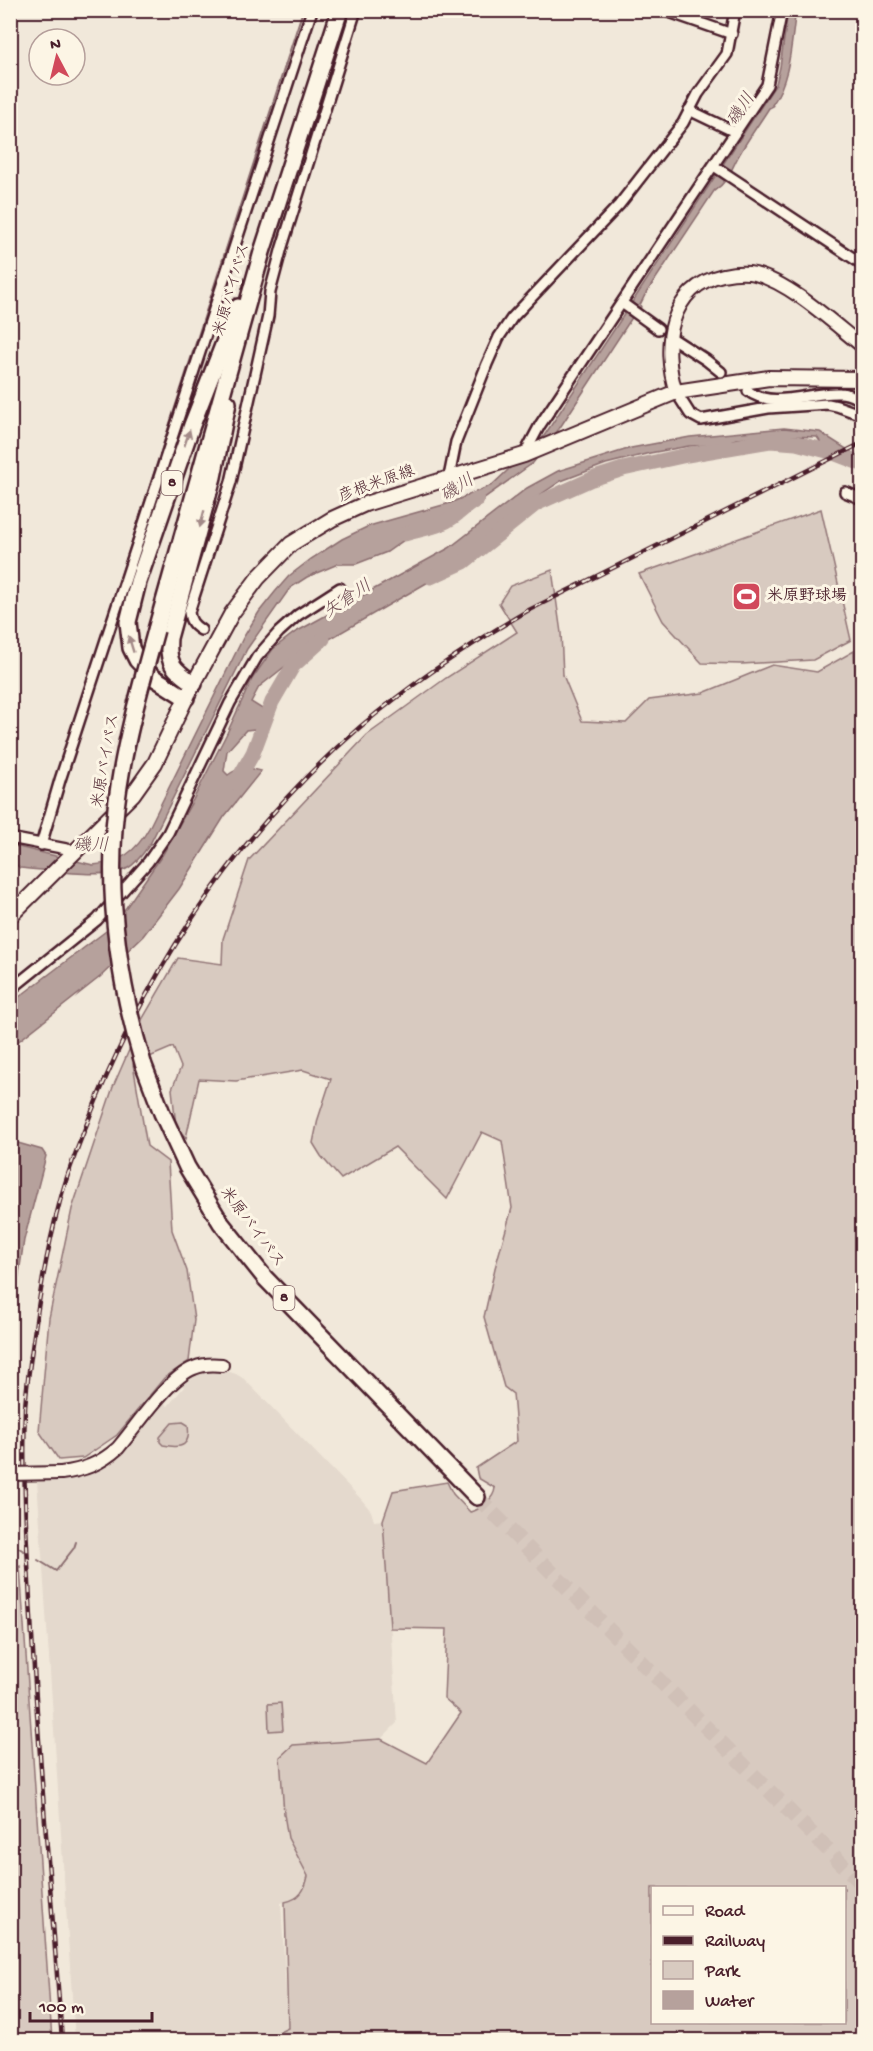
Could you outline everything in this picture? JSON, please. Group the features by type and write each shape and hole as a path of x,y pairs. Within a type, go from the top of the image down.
{"highway":[{"name":"米原バイパス","path":"340,10 262,252 129,731 113,841 116,938 129,1017 143,1063 162,1113 187,1167 221,1223 265,1278 477,1497"},
{"name":"8","path":"186,699 153,677 137,660 131,648 128,622 138,582 192,425 253,268 262,252"},
{"name":"8","path":"194,684 174,669 170,662 169,638 215,467 244,318"}],"main road":[{"name":"彦根米原線","path":"10,916 133,794 155,763 219,633 258,578 291,544 332,519 365,504 524,455 676,392 769,378 862,379"}],"street":[{"path":"41,844 63,769 312,10"},
{"path":"201,630 189,619 189,612 231,482 268,316 270,292 282,247 356,10"},
{"path":"663,10 732,34"},
{"path":"449,477 456,442 499,338 512,318 620,205 683,123 689,110 727,54 735,10"},
{"path":"524,455 540,425 716,167 735,132 767,86 782,10"},
{"path":"689,110 735,132"},
{"path":"716,167 862,264"},
{"path":"862,346 801,298 776,283 755,274 734,273 715,277 697,286 684,300 674,315 668,348 676,392 690,414 701,420 751,410 828,404 862,415"},
{"path":"624,304 658,329"},
{"path":"675,340 721,372"},
{"path":"748,391 754,396 767,400 841,393 858,398 862,410"},
{"path":"844,492 862,499"},
{"path":"10,990 97,920 148,862 168,833 230,703 257,657 298,615 340,588"},
{"path":"10,838 74,854"},
{"path":"10,1474 61,1473 92,1466 106,1459 180,1375 209,1364 222,1365"}],"shaded area":[{"path":"221,1369 244,1379 361,1499 371,1511 374,1521 383,1520 397,1723 381,1739 293,1745 288,1838 308,1875 306,1884 297,1898 281,1903 288,2028 263,2040 75,2040 37,1480 81,1478 110,1465 132,1443 164,1403 168,1406 184,1387 182,1385 199,1374 220,1372"}],"green space":[{"name":"米原野球場","path":"821,509 851,640 813,660 742,664 702,663 663,621 639,574"},
{"path":"552,570 561,633 563,675 582,721 626,723 649,700 703,693 772,665 817,672 854,651 856,697 862,718 862,2040 263,2040 288,2028 285,1902 301,1893 308,1876 288,1838 280,1757 293,1745 381,1739 427,1763 461,1713 444,1698 447,1629 390,1628 383,1520 393,1491 447,1482 453,1494 470,1512 478,1509 489,1500 495,1488 478,1478 476,1468 517,1441 513,1394 504,1387 484,1317 512,1208 502,1141 482,1132 447,1199 395,1147 341,1179 313,1143 331,1079 303,1070 236,1081 199,1079 186,1138 176,1126 172,1089 181,1067 173,1047 133,1064 147,1146 168,1162 172,1230 187,1271 194,1320 189,1361 164,1378 117,1435 83,1458 59,1460 39,1431 49,1318 72,1209 113,1087 143,1018 178,958 222,964 223,939 249,860 367,735 446,678 517,632 499,603 510,586"},
{"path":"183,1422 188,1425 189,1432 184,1444 175,1447 163,1445 160,1442 160,1437 172,1423"},
{"path":"20,1566 52,2040 11,2040 10,1570"},
{"path":"281,1703 283,1730 269,1731 268,1704"}],"water":[{"path":"788,11 796,11 791,47 787,72 773,106 769,108 749,138 726,180 714,191 645,295 641,307 559,429 533,463 480,501 414,533 387,552 356,564 338,564 307,577 290,588 247,649 150,844 131,866 118,872 91,874 20,868 11,860 10,845 93,865 119,859 133,850 149,828 243,638 259,612 289,576 342,539 369,526 450,503 492,485 544,436 776,84"},
{"path":"784,428 820,432 862,459 862,466 823,446 817,437 785,436 736,439 719,445 689,446 606,464 561,481 525,505 470,554 430,581 293,660 259,687 251,702 264,710 270,723 265,731 246,730 227,751 224,771 228,775 244,768 261,771 224,817 179,889 143,936 100,977 11,1047 11,1003 114,925 163,854 193,800 252,679 273,649 294,633 449,548 527,488 558,471 631,448 690,437"},
{"path":"11,1141 42,1150 46,1156 24,1240 11,1327"}],"waterway":[{"path":"43,818 303,10"},
{"name":"矢倉川","path":"431,577 464,562 536,504 592,479 623,469 770,441 796,443 831,452 862,464"},
{"name":"磯川","path":"405,534 445,522 477,500"},
{"name":"矢倉川","path":"236,783 253,753 272,702 293,666 323,639"},
{"path":"10,1045 14,1049"},
{"path":"38,1560 56,1571 76,1542"},
{"path":"12,1544 24,1551"}],"tunnel":[{"path":"477,1497 862,1884"}],"railway":[{"path":"62,2040 32,1636 25,1494 25,1408 40,1296 60,1201 81,1138 119,1048 174,947 240,852 317,766 360,727 441,665 527,611 862,443"}],"place":[{"name":"米原野球場","path":"746,597"}]}
